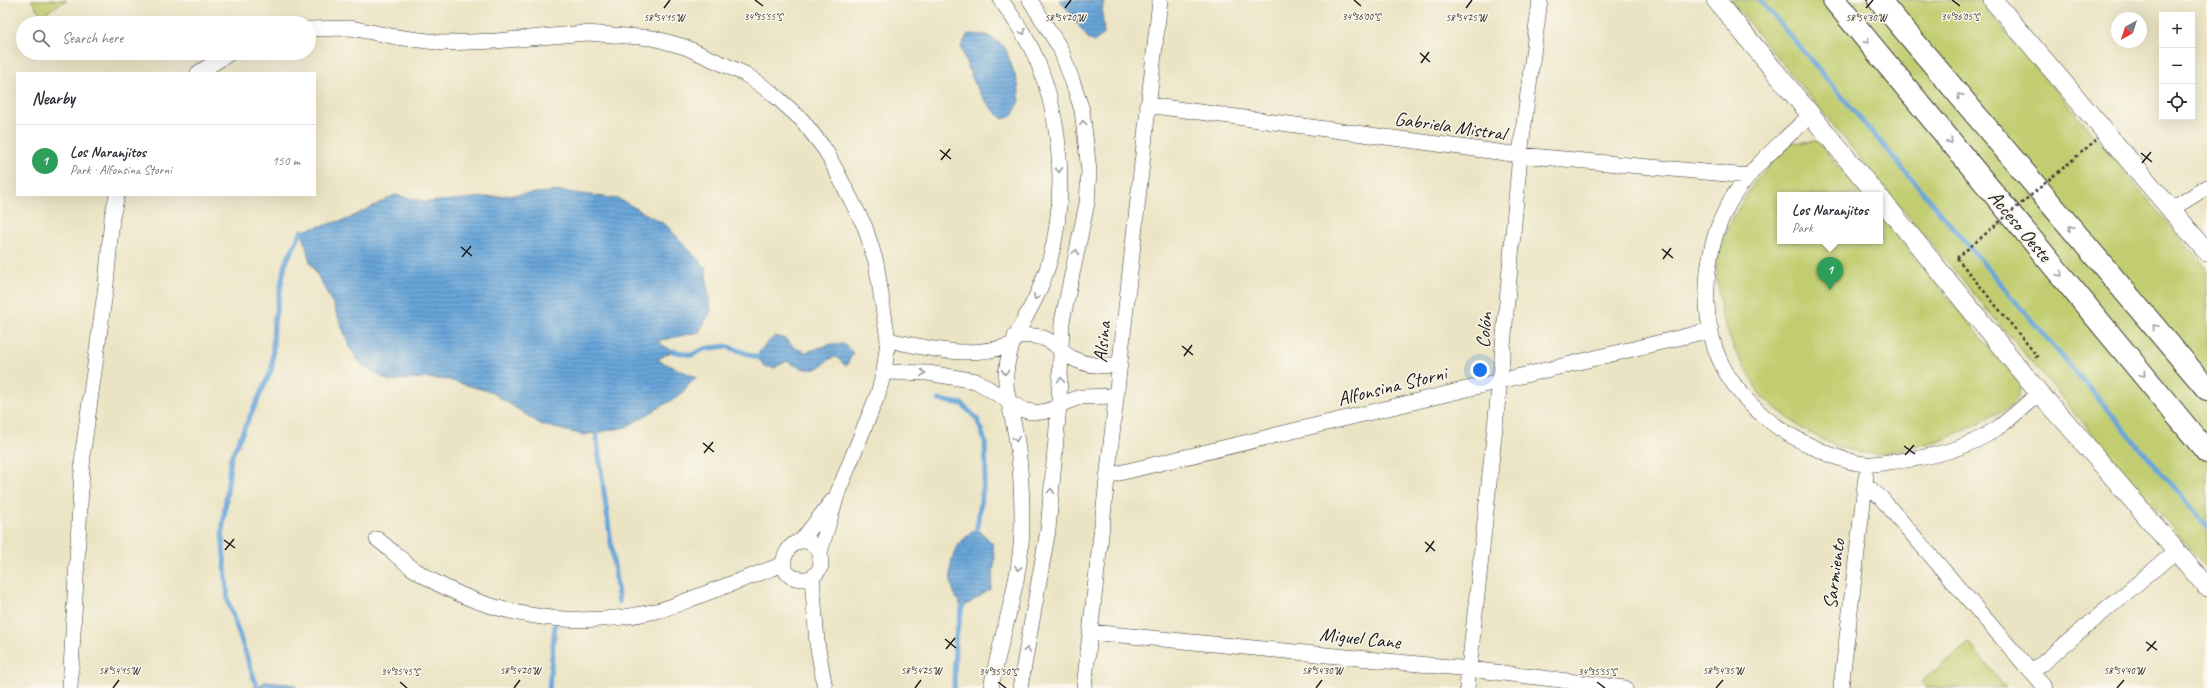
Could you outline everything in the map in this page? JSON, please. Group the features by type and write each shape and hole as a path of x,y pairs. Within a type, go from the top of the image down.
{"highway":[{"name":"Acceso Oeste","path":"1834,0 2207,452"},
{"name":"Acceso Oeste","path":"1878,0 2207,389"}],"street":[{"path":"991,688 1021,554 1022,480 1015,431 1007,401 1005,382 1006,363 1014,340 1041,288 1048,266 1058,218 1060,183 1053,112 1040,68 1022,30 1001,0"},
{"path":"1020,688 1048,530 1059,405 1062,322 1087,203 1089,171 1082,110 1072,80 1060,48 1030,0"},
{"name":"Alsina","path":"1084,688 1147,105 1160,0"},
{"name":"Colón","path":"1467,688 1500,380 1520,156 1540,0"},
{"path":"1716,0 1875,192"},
{"path":"1993,0 2207,252"},
{"path":"316,29 351,28 396,37 444,43 496,41 586,33 653,38 685,47 745,74 772,93 802,120 826,152 850,195 865,227 876,262 888,340 884,372 878,394 838,492 820,552 821,566 812,577 806,580 791,576 784,564 787,549 801,541 838,492"},
{"path":"200,72 219,60"},
{"name":"Gabriela Mistral","path":"1147,105 1520,156 1748,176"},
{"path":"1812,115 1748,176 1728,205 1709,255 1706,287 1711,330 1727,373 1751,406 1793,438 1832,456 1866,464 1907,460 1940,453 1971,443 1996,429 2039,393"},
{"path":"2172,209 2207,187"},
{"path":"70,688 83,451 106,285 112,217 117,196"},
{"path":"1883,202 2039,393 2207,587"},
{"name":"Alfonsina Storni","path":"1107,476 1711,330"},
{"path":"888,340 942,351 978,353 1029,334 1042,337 1053,343 1062,353 1077,361 1094,365 1119,366"},
{"path":"884,372 928,373 970,379 991,389 1007,401 1023,410 1031,412 1043,413 1080,397 1115,396"},
{"name":"Sarmiento","path":"1841,688 1865,484 1866,464"},
{"path":"1865,484 1882,498 2045,688"},
{"path":"377,539 412,568 461,594 487,605 519,614 561,619 625,617 657,611 784,564"},
{"path":"801,541 812,544 820,552"},
{"path":"2032,672 2176,551"},
{"path":"812,577 817,643 825,688"},
{"name":"Miguel Cane","path":"1090,632 1470,669 1625,688"}],"path":[{"path":"2021,371 2038,356 1957,258 2096,140"}],"green space":[{"path":"31,0 67,0 41,15"},
{"path":"1730,0 1979,0 2207,269 2207,569 1914,223"},
{"path":"1817,141 1860,192 1777,192 1777,244 1883,244 1883,220 2021,385 2017,399 2008,408 1946,439 1876,455 1837,447 1802,429 1761,396 1735,351 1721,314 1716,265 1728,226 1754,183 1789,143"},
{"path":"1969,643 2006,688 1926,688 1921,682"}],"water":[{"path":"1060,0 1104,0 1102,11 1104,34 1094,42 1088,38"},
{"path":"968,34 987,35 1005,47 1018,84 1020,101 1012,116 1003,119 987,103 976,86 961,47"},
{"path":"561,191 619,199 666,225 705,267 711,311 699,332 657,341 672,351 657,360 696,377 679,396 626,427 584,435 542,425 491,392 449,380 425,378 389,381 362,365 350,348 333,304 310,262 302,231 348,219 395,195 427,202"},
{"path":"775,336 785,339 795,348 806,352 831,344 844,344 853,353 846,366 836,357 816,369 799,367 787,361 774,368 764,366 759,358 759,352"},
{"path":"977,528 992,543 995,559 991,589 962,608 954,592 950,576 952,559 960,543"},
{"path":"267,681 295,685 297,688 254,688"}],"waterway":[{"path":"1760,0 2207,527"},
{"path":"257,687 228,601 222,534 231,457 272,369 274,322 285,264 302,231"},
{"path":"672,351 692,355 704,349 726,346 759,358"},
{"path":"939,400 962,404 977,419 985,441 986,469 977,528"},
{"path":"596,433 619,602"},
{"path":"954,688 955,641 962,608"},
{"path":"549,688 555,625"}],"place":[{"name":"Los Naranjitos","path":"1830,290"}]}
